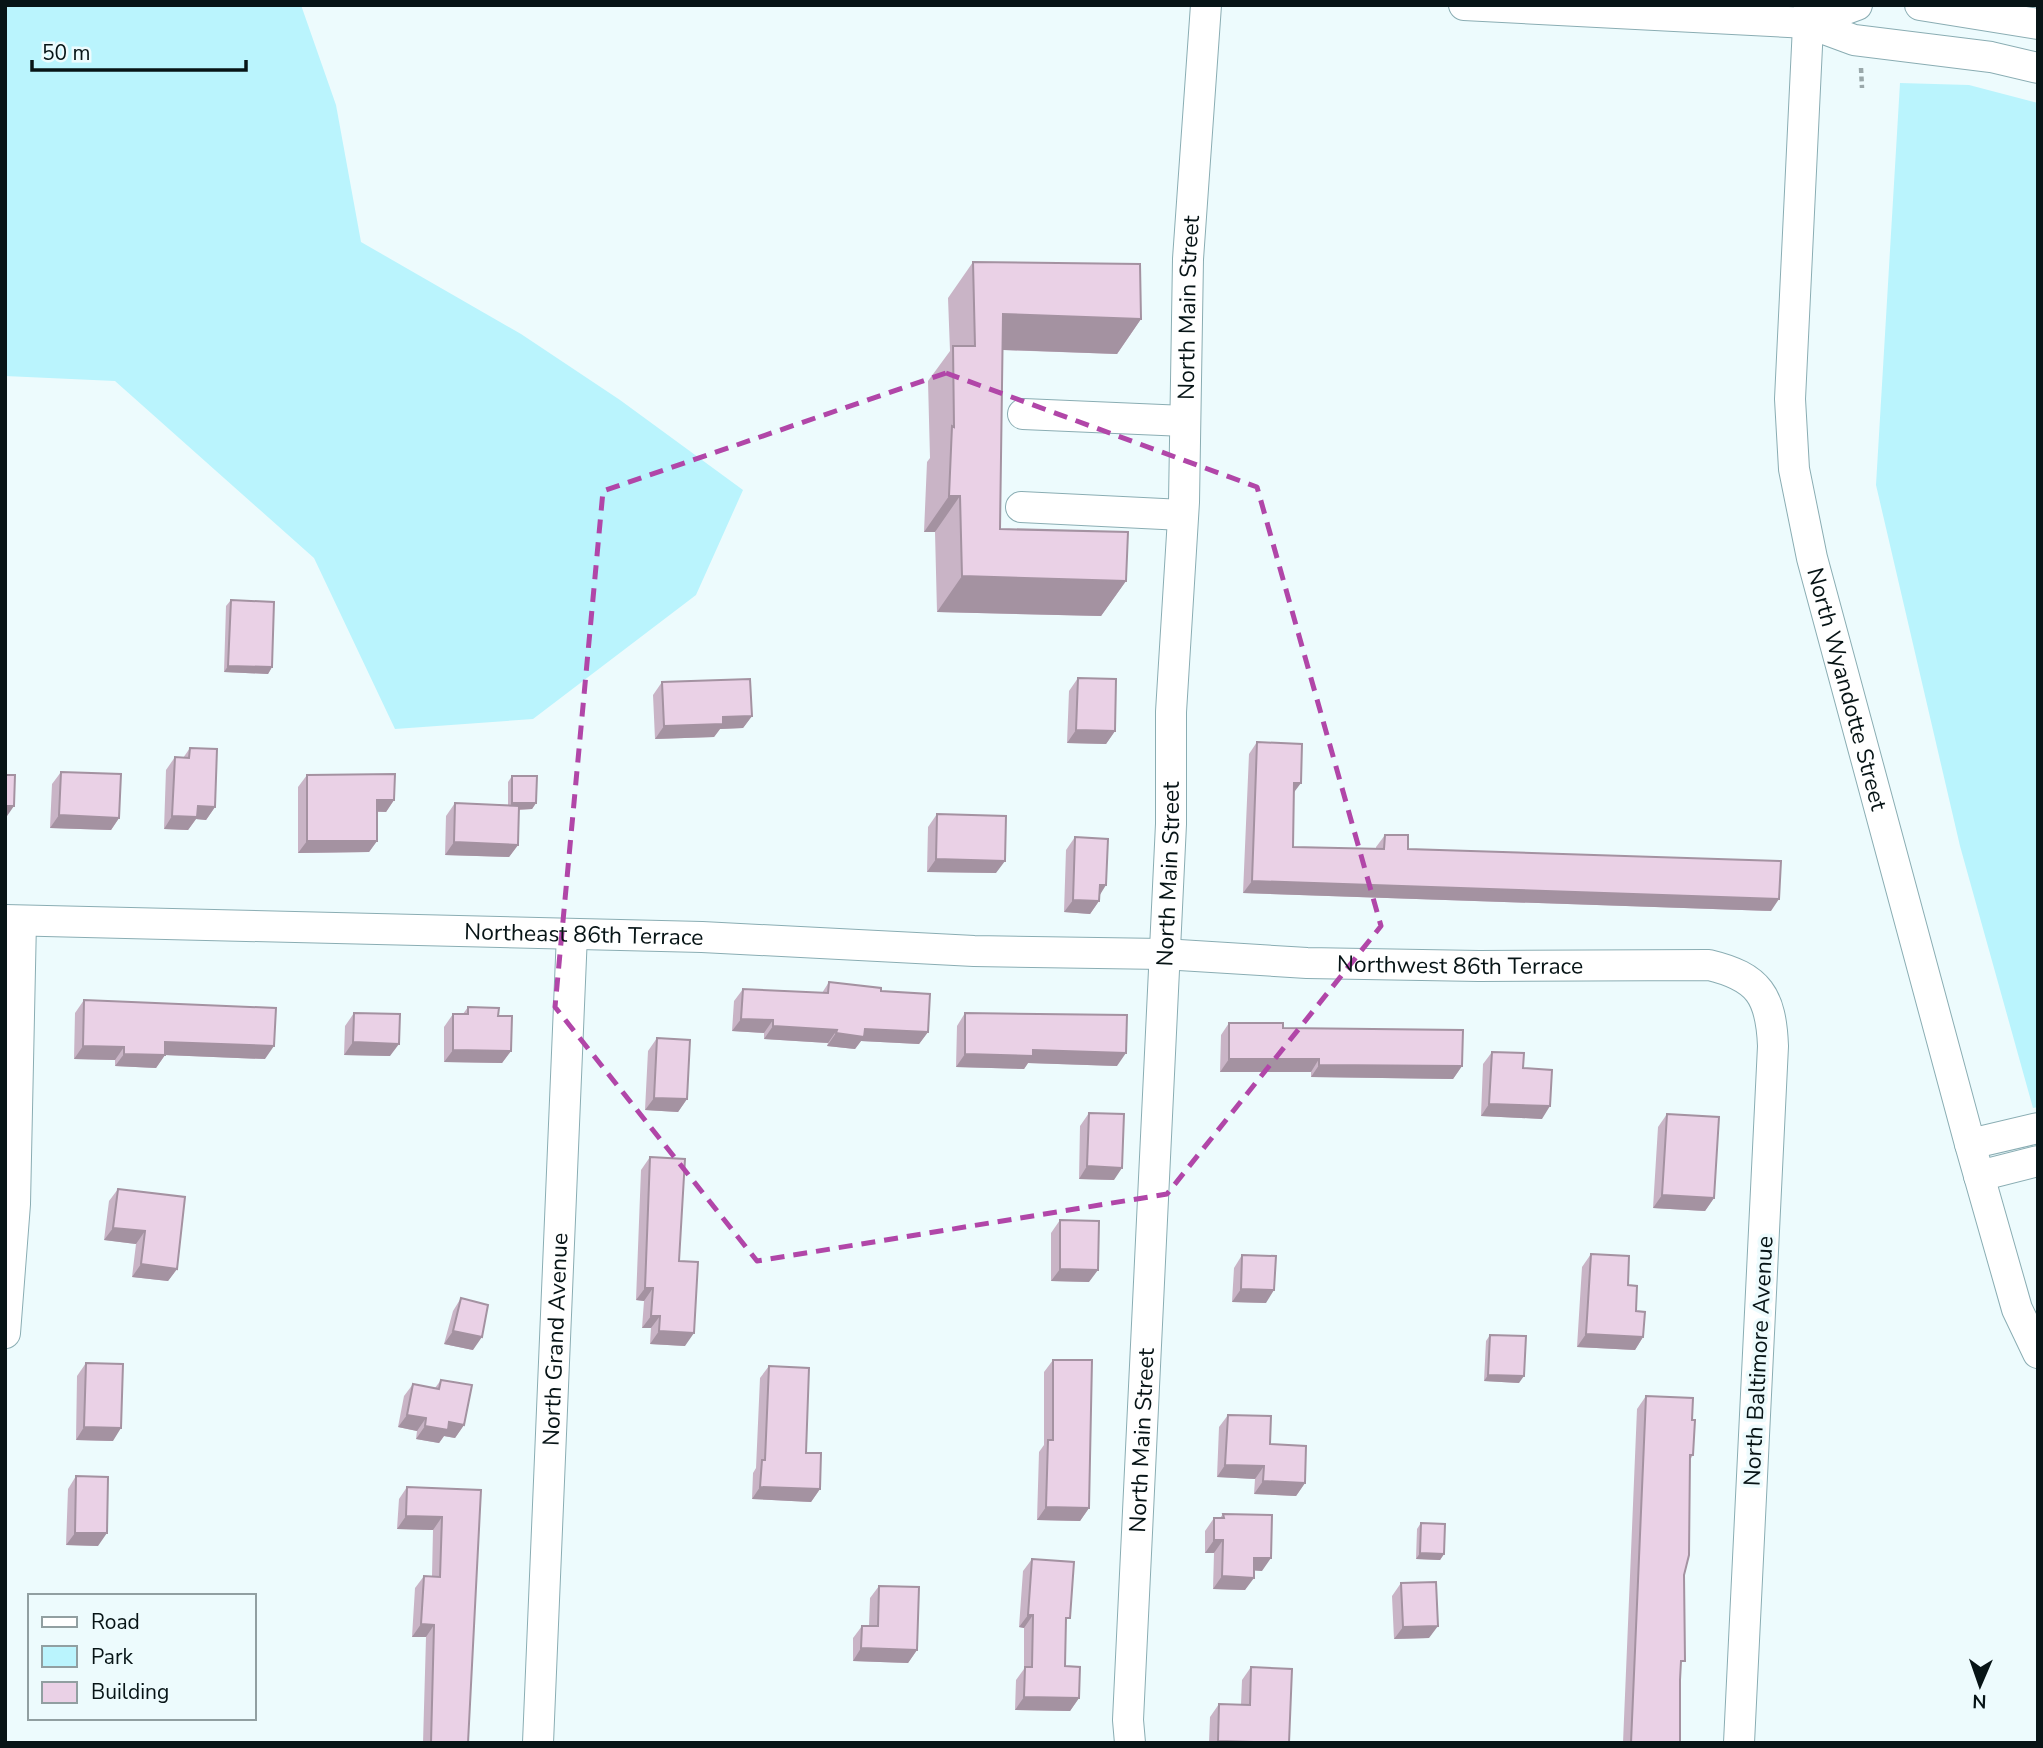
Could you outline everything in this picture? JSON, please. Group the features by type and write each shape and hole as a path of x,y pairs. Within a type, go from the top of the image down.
{"street":[{"name":"North Main Street","path":"1130,1743 1128,1720 1171,824 1171,712 1183,515 1188,259 1206,5"},
{"path":"1464,5 1808,14 1857,5"},
{"path":"1920,5 2038,24"},
{"path":"1808,14 1854,40 1991,57 2038,68"},
{"name":"North Wyandotte Street","path":"1808,14 1790,399 1794,469 1812,558 1969,1144 2017,1310 2038,1353"},
{"path":"1023,414 1185,421"},
{"path":"1021,506 1183,515"},
{"path":"5,1333 15,1204 13,920"},
{"name":"Northeast 86th Terrace","path":"13,920 702,937 974,951 1163,954"},
{"name":"North Grand Avenue","path":"538,1743 572,934"},
{"name":"Northwest 86th Terrace","path":"1163,954 1307,963 1466,966 1709,965 1732,970 1754,985"},
{"name":"North Baltimore Avenue","path":"1739,1743 1773,1046 1769,1004 1754,985"},
{"path":"1969,1144 2038,1128"},
{"path":"1979,1176 2038,1161"}],"highlighted area":[{"path":"946,373 1257,487 1381,926 1167,1194 757,1261 555,1007 603,491"}],"green space":[{"path":"5,5 301,5 336,105 361,242 521,334 620,400 743,490 696,595 533,719 395,729 314,558 115,381 5,376"},
{"path":"1900,83 1969,85 2038,103 2038,1107 2033,1108 1960,846 1876,485"}],"building":[{"path":"973,262 1140,264 1141,319 1003,314 1000,529 1128,532 1126,581 962,576 960,496 949,496 952,426 954,427 953,346 975,346"},
{"path":"231,600 274,602 272,667 228,666"},
{"path":"1078,678 1116,679 1115,731 1076,730"},
{"path":"750,679 752,716 723,717 723,724 664,726 662,682"},
{"path":"1257,742 1302,744 1301,783 1294,783 1293,847 1384,849 1385,835 1408,835 1408,849 1781,861 1779,899 1252,881"},
{"path":"190,748 217,749 215,807 198,806 197,817 172,816 175,757 189,758"},
{"path":"61,772 121,774 119,818 59,815"},
{"path":"395,774 394,800 377,800 377,841 307,841 307,775"},
{"path":"5,775 15,775 14,806 5,806"},
{"path":"512,776 537,776 536,803 512,803"},
{"path":"455,803 519,806 518,845 454,842"},
{"path":"937,814 1006,816 1005,861 936,859"},
{"path":"1075,837 1108,839 1106,885 1100,885 1099,901 1073,900"},
{"path":"829,982 881,988 881,991 930,994 928,1032 865,1029 864,1037 836,1033 837,1030 773,1026 773,1020 741,1019 743,989 828,993"},
{"path":"84,1000 276,1008 274,1046 165,1042 165,1055 124,1054 124,1047 83,1046"},
{"path":"468,1007 499,1008 498,1016 512,1016 511,1051 453,1050 453,1014 468,1014"},
{"path":"354,1013 400,1014 399,1044 353,1042"},
{"path":"965,1013 1127,1015 1126,1053 1033,1050 1033,1056 965,1054"},
{"path":"1229,1023 1283,1023 1283,1028 1463,1030 1462,1066 1319,1065 1319,1059 1229,1059"},
{"path":"657,1038 690,1040 687,1099 654,1098"},
{"path":"1492,1052 1524,1053 1523,1068 1552,1070 1550,1106 1489,1104"},
{"path":"1089,1113 1124,1114 1122,1168 1087,1166"},
{"path":"1667,1114 1719,1117 1714,1198 1662,1195"},
{"path":"650,1157 685,1159 679,1261 698,1262 694,1333 659,1331 660,1316 651,1316 653,1288 645,1288"},
{"path":"118,1189 185,1197 177,1269 141,1264 145,1231 113,1228"},
{"path":"1060,1220 1099,1221 1098,1270 1060,1269"},
{"path":"1591,1254 1629,1256 1628,1285 1637,1286 1636,1311 1645,1312 1643,1337 1586,1334"},
{"path":"1242,1255 1276,1256 1274,1290 1241,1289"},
{"path":"461,1298 488,1305 482,1337 453,1331"},
{"path":"1490,1335 1526,1336 1524,1376 1488,1375"},
{"path":"1053,1360 1092,1360 1089,1508 1046,1507 1048,1440 1053,1440"},
{"path":"86,1363 123,1364 121,1428 84,1427"},
{"path":"769,1366 809,1368 806,1453 821,1453 820,1489 760,1487 762,1460 765,1460"},
{"path":"441,1380 472,1385 464,1425 449,1422 448,1430 425,1426 426,1418 407,1415 413,1384 439,1389"},
{"path":"1646,1396 1693,1398 1692,1420 1695,1420 1693,1455 1690,1455 1689,1555 1684,1575 1685,1661 1681,1661 1680,1743 1631,1743"},
{"path":"1228,1415 1271,1416 1270,1444 1306,1446 1305,1483 1263,1481 1264,1466 1225,1465"},
{"path":"76,1476 108,1477 107,1533 75,1533"},
{"path":"407,1487 481,1490 468,1743 431,1743 434,1625 421,1624 424,1576 440,1577 442,1517 406,1516"},
{"path":"1223,1514 1272,1515 1271,1558 1254,1558 1254,1578 1222,1576 1223,1540 1214,1540 1214,1518 1224,1518"},
{"path":"1421,1523 1445,1524 1444,1554 1420,1553"},
{"path":"1032,1559 1074,1562 1070,1618 1066,1618 1065,1666 1080,1667 1079,1698 1024,1697 1025,1667 1032,1667 1033,1615 1028,1615"},
{"path":"1436,1582 1438,1626 1403,1627 1401,1583"},
{"path":"879,1586 919,1587 917,1650 861,1648 862,1626 878,1626"},
{"path":"1251,1667 1292,1669 1289,1743 1218,1741 1219,1704 1250,1705"}]}
